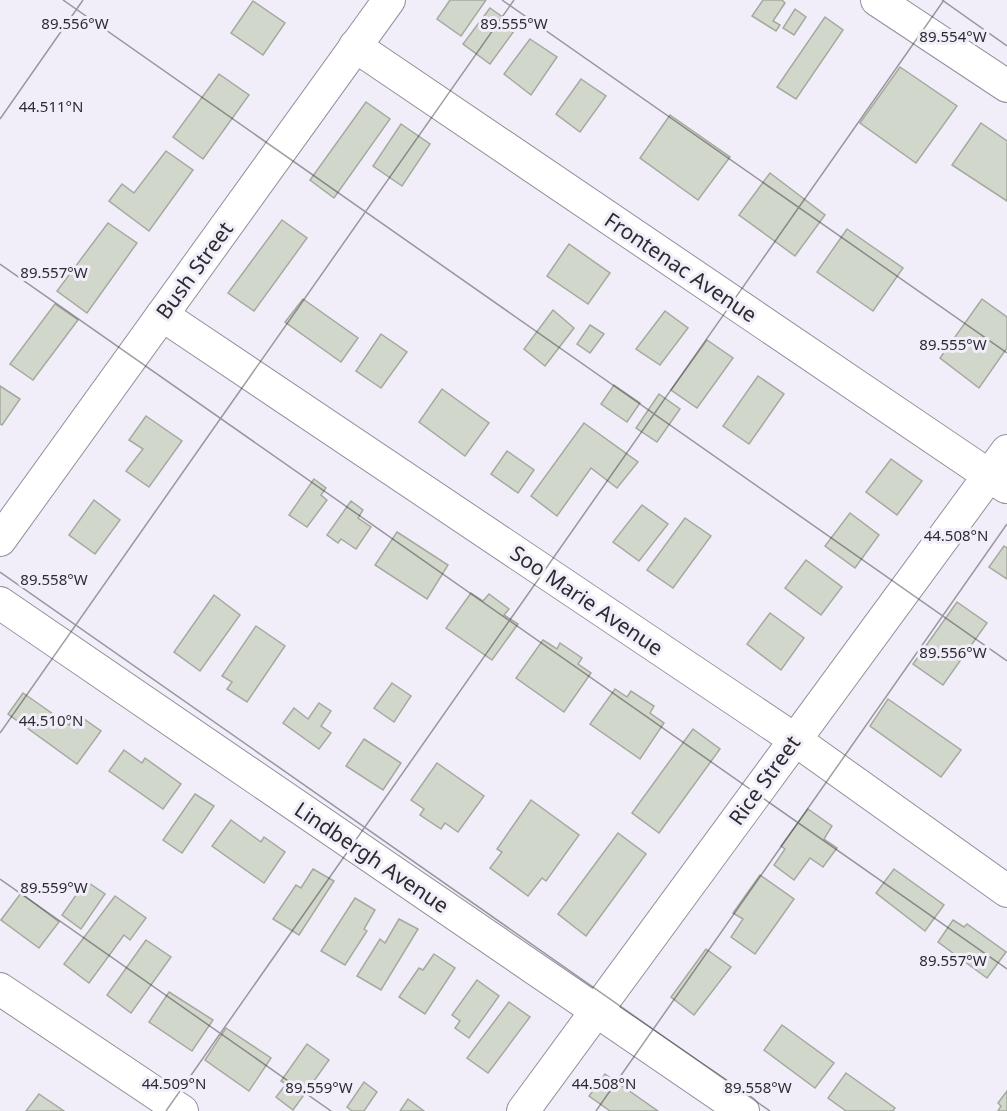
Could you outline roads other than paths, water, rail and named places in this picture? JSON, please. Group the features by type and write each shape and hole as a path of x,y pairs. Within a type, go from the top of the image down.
{"street":[{"name":"Bush Street","path":"0,540 389,0"},
{"path":"896,5 1007,86"},
{"name":"Frontenac Avenue","path":"355,46 998,482"},
{"name":"Soo Marie Avenue","path":"162,315 794,739 1007,891"},
{"name":"Rice Street","path":"523,1111 794,739 998,482 1007,451"},
{"name":"Lindbergh Avenue","path":"0,603 743,1111"},
{"path":"0,989 182,1111"}]}
